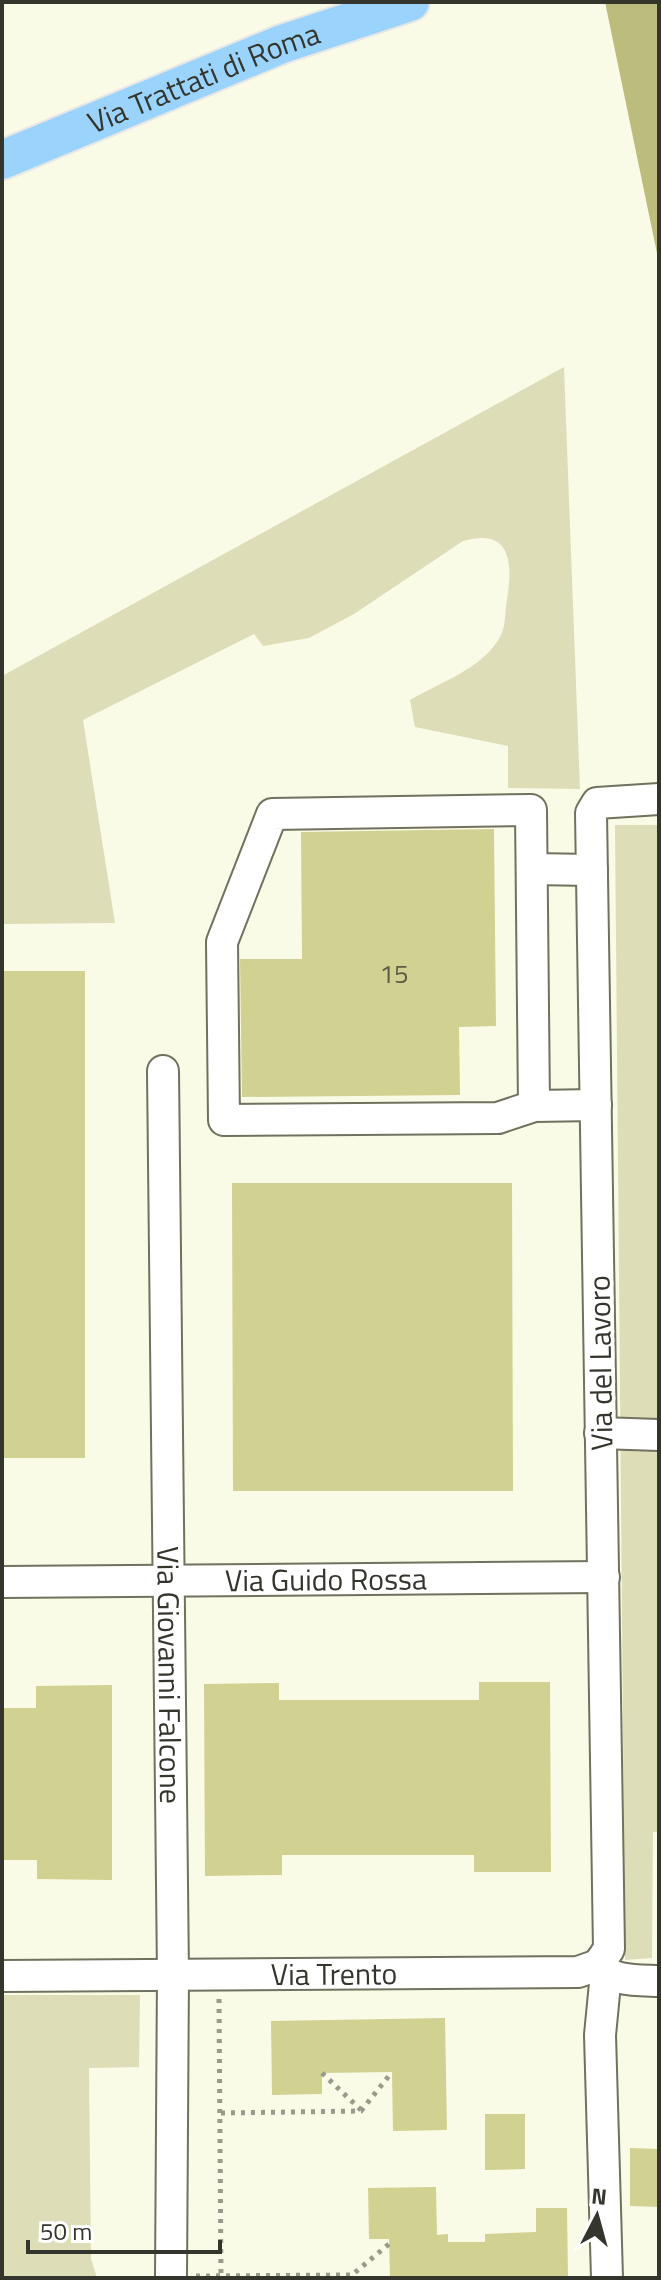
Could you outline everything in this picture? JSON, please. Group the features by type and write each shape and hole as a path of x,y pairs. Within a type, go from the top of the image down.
{"main road":[{"name":"Via Trattati di Roma","path":"2,160 282,44 410,2"}],"street":[{"name":"Via del Lavoro","path":"607,2278 600,2035 602,1969 609,1949 591,813 597,803 650,799"},
{"path":"534,1106 531,810 272,814 222,942 224,1120 498,1118 534,1106 596,1105"},
{"path":"532,869 592,870"},
{"name":"Via Giovanni Falcone","path":"163,1071 173,1974 171,2277"},
{"path":"600,1433 659,1435"},
{"name":"Via Guido Rossa","path":"2,1582 604,1577"},
{"name":"Via Trento","path":"2,1976 578,1972 602,1969 635,1980 659,1981"}],"path":[{"path":"218,1973 221,2277"},
{"path":"361,2111 392,2072"},
{"path":"322,2073 361,2111"},
{"path":"221,2113 361,2111"},
{"path":"171,2277 354,2277 389,2244"}],"green space":[{"path":"564,367 580,789 508,788 508,746 415,727 410,700 483,658 503,630 509,579 507,554 493,540 480,538 463,541 354,614 309,638 263,646 254,634 83,720 115,923 2,924 2,676"},
{"path":"615,825 659,825 659,1832 653,1832 652,1958 625,1960"},
{"path":"2,1995 140,1995 139,2067 89,2068 91,2259 97,2278 2,2278"}],"shaded area":[{"path":"605,2 659,2 659,263"}],"building":[{"path":"494,829 496,1026 459,1027 460,1095 242,1097 240,959 302,959 301,832"},
{"path":"2,971 85,971 85,1458 2,1458"},
{"path":"232,1183 512,1183 513,1491 233,1491"},
{"path":"479,1682 550,1682 551,1872 474,1872 474,1855 282,1855 282,1875 205,1876 204,1684 279,1683 279,1700 479,1700"},
{"path":"112,1685 112,1880 37,1879 37,1860 2,1860 2,1708 36,1708 36,1686"},
{"path":"445,2018 447,2130 393,2131 392,2072 322,2073 322,2094 272,2095 271,2021"},
{"path":"485,2114 525,2114 525,2169 485,2170"},
{"path":"630,2148 659,2149 659,2207 630,2206"},
{"path":"436,2187 437,2235 448,2234 448,2242 485,2242 485,2234 536,2232 536,2208 567,2208 568,2278 390,2278 389,2239 369,2239 368,2188"}]}
